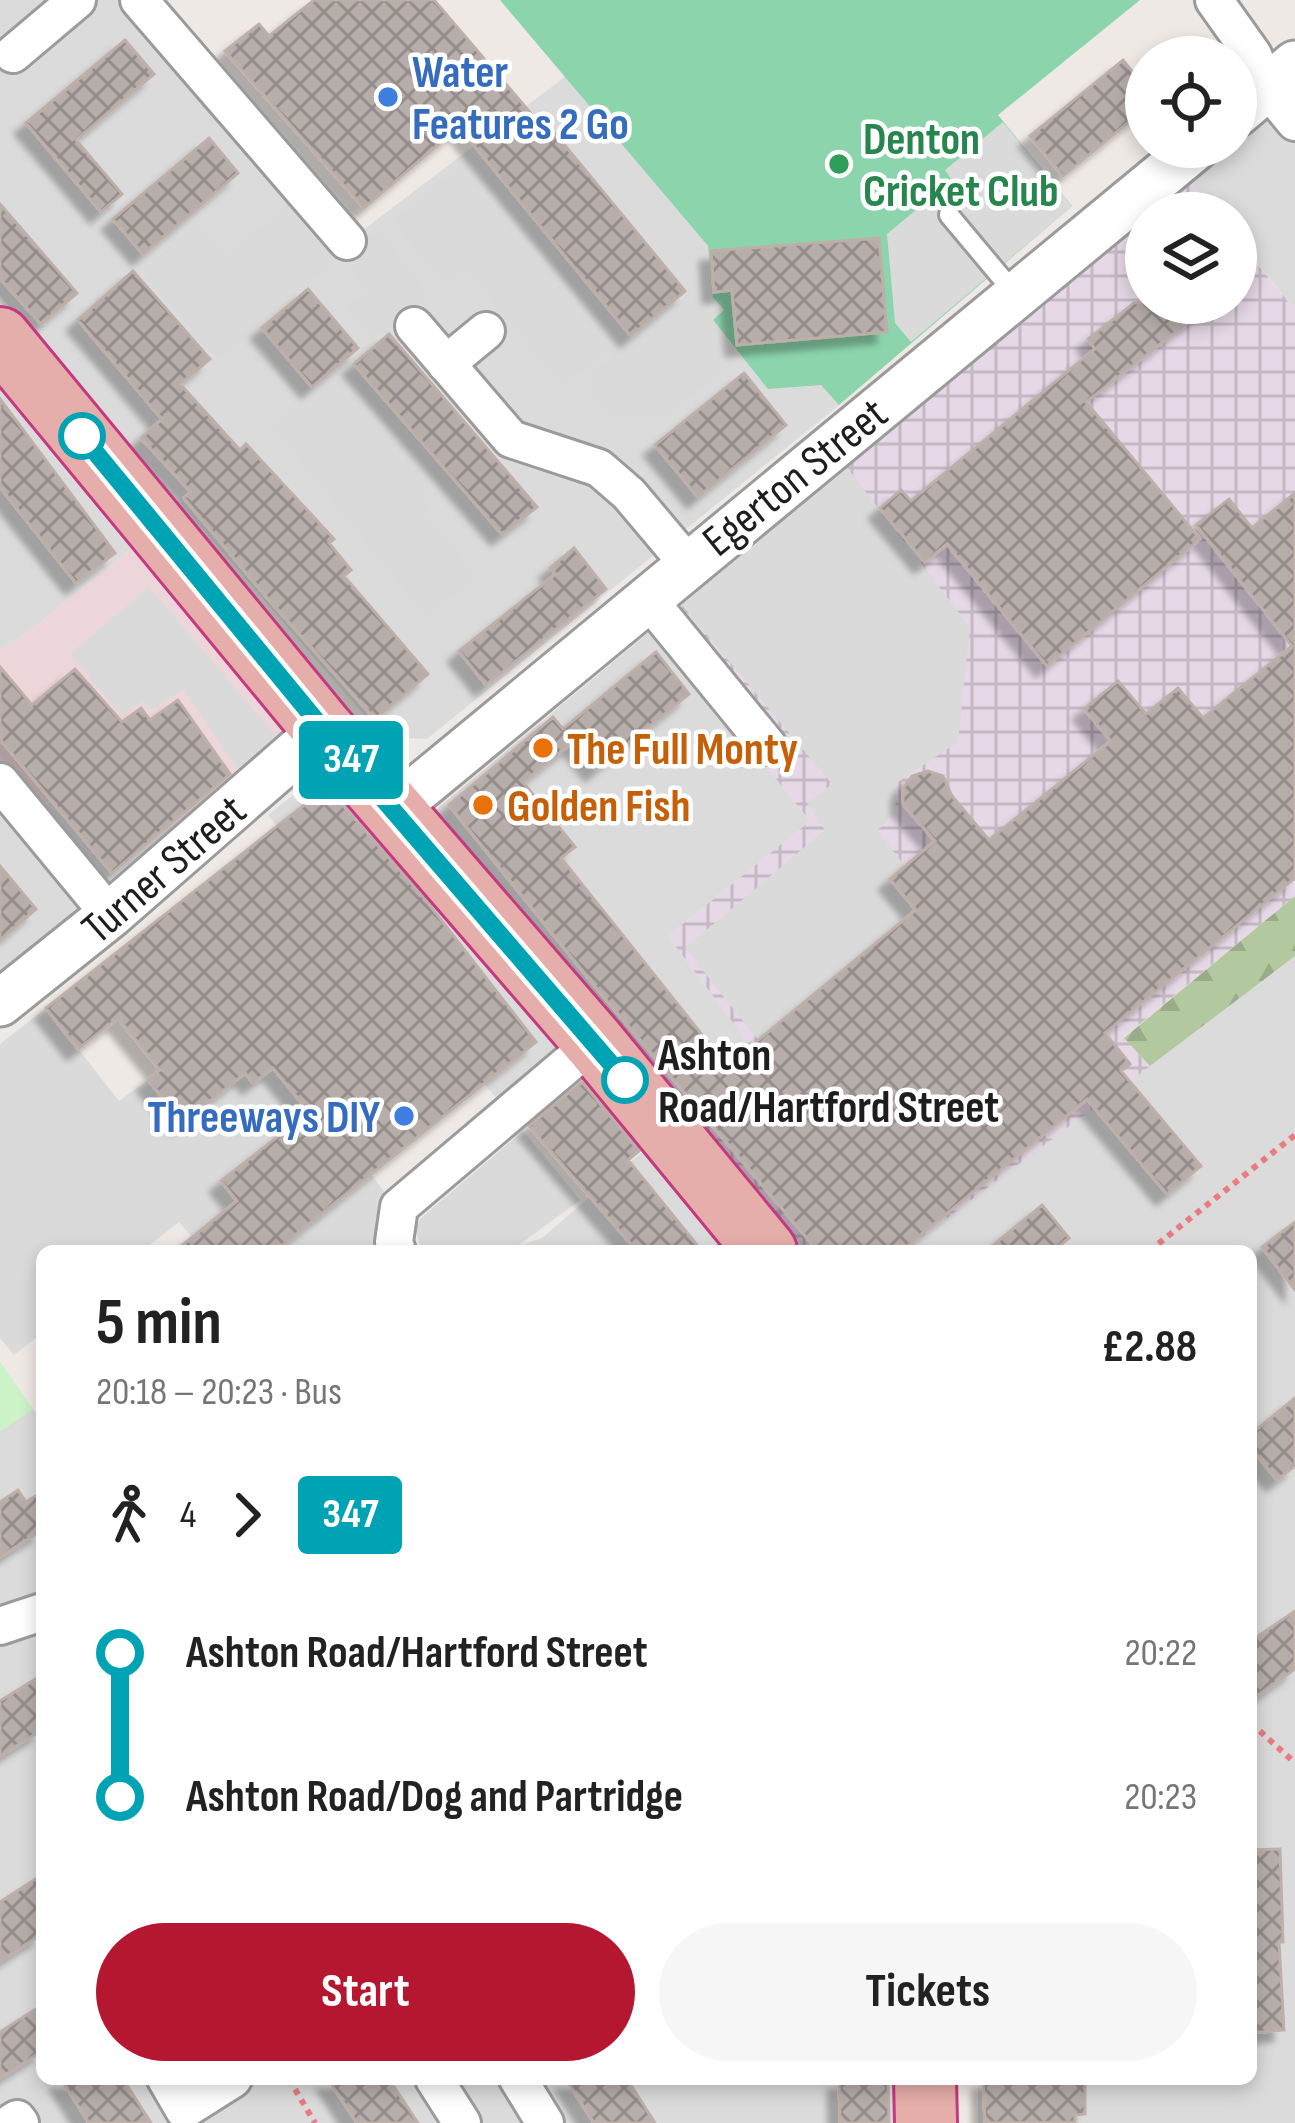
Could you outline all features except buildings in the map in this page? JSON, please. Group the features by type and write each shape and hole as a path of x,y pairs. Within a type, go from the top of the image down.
{"highway":[{"path":"0,338 323,729 594,1042 761,1245"},
{"path":"925,2085 926,2123"}],"street":[{"path":"13,54 77,0"},
{"path":"139,0 347,242"},
{"path":"1214,0 1253,55 1273,97"},
{"name":"Egerton Street","path":"395,808 1170,168"},
{"path":"414,326 511,439 599,468 688,563"},
{"path":"446,364 486,331"},
{"path":"647,598 768,746"},
{"name":"Turner Street","path":"0,1003 110,915 323,729"},
{"path":"0,782 110,915"},
{"path":"395,1245 399,1207 594,1042"},
{"path":"0,1626 36,1614"},
{"path":"169,2085 184,2110 224,2085"},
{"path":"438,2085 463,2123"},
{"path":"522,2085 545,2123"},
{"path":"10,2123 17,2119 20,2123"}],"lane":[{"path":"950,215 1016,295"}],"path":[{"path":"1157,1245 1295,1135"},
{"path":"1257,1728 1295,1763"},
{"path":"293,2085 315,2123"}],"shaded area":[{"path":"0,0 119,0 334,252 566,76 708,246 713,297 839,405 427,739 383,737 0,296"},
{"path":"1295,83 1295,310 1257,263 1257,192 1199,192 1187,178 1198,168 1257,168 1257,116"},
{"path":"1003,122 1072,206 911,342 895,323 887,234 952,180 945,170"},
{"path":"460,166 610,347 563,386 465,268 444,284 393,222"},
{"path":"1187,178 1199,192 1171,192"},
{"path":"289,203 337,259 217,359 142,270 196,224 225,257"},
{"path":"379,231 429,295 372,339 346,307 368,290 343,259"},
{"path":"1125,231 1125,324 1257,324 1257,264 1295,310 1295,896 1124,1037 1150,1066 911,1245 790,1245 687,1116 761,1060 668,936 810,821 654,628"},
{"path":"691,293 741,355 665,418 613,419 592,396 593,372"},
{"path":"348,364 440,477 420,493 431,506 424,512 477,577 426,617 272,426"},
{"path":"0,390 131,549 0,650"},
{"path":"846,466 970,627 958,742 895,784 896,812 877,831 905,866 890,879 916,910 758,1040 685,948 825,830 807,803 832,784 682,605"},
{"path":"131,549 289,739 179,833 113,748 37,811 0,766 0,650"},
{"path":"149,587 277,737 238,769 183,689 152,710 144,701 121,715 70,654"},
{"path":"654,628 810,821 668,936 762,1061 687,1116 564,1042 496,1098 268,815 329,766 395,844"},
{"path":"113,748 179,833 0,978 0,816 15,832"},
{"path":"1295,956 1295,2123 978,2123 978,2085 1257,2085 1257,1245 911,1245"},
{"path":"46,1008 119,1101 148,1080 183,1122 245,1073 273,1068 309,1112 222,1181 237,1201 192,1237 179,1222 150,1245 36,1245 36,1338 14,1355 0,1338 0,1044"},
{"path":"523,1131 580,1200 519,1245 420,1245 415,1229 420,1219"},
{"path":"652,1144 728,1245 521,1245 542,1238"},
{"path":"372,1175 391,1202 377,1227 376,1245 283,1245"},
{"path":"33,1409 36,1412 36,2085 901,2085 903,2123 0,2123 0,1431"}],"green space":[{"name":"Denton Cricket Club","path":"500,0 1140,0 998,115 1072,206 839,405 821,385 768,389 713,320 724,310 713,297 708,246"},
{"path":"1295,896 1295,956 1150,1066 1124,1038"},
{"path":"0,1362 33,1409 0,1431"}],"bus line":[{"name":"347","path":"82,436 323,729 625,1080"}],"place":[{"name":"Water Features 2 Go","path":"388,97"},
{"name":"Denton Cricket Club","path":"839,164"},
{"name":"The Full Monty","path":"543,748"},
{"name":"Golden Fish","path":"483,805"},
{"name":"Ashton Road/Hartford Street","path":"625,1080"},
{"name":"Threeways DIY","path":"404,1116"}]}
